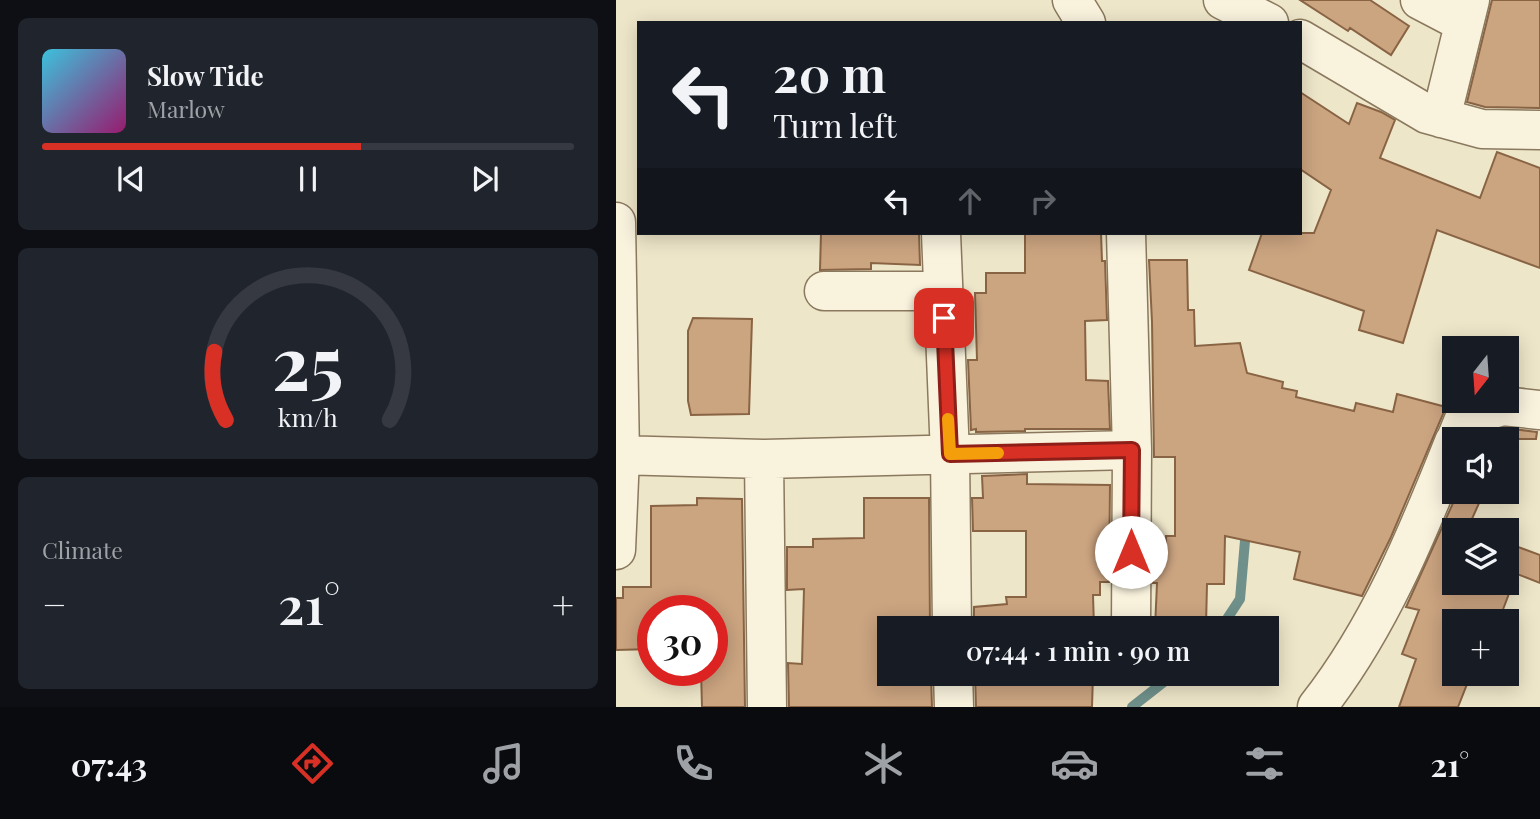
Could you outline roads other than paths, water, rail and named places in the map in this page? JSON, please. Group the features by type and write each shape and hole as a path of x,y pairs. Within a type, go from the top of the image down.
{"street":[{"path":"1072,0 1085,21"},
{"path":"1223,0 1265,21"},
{"path":"1420,0 1467,12 1441,118"},
{"path":"1302,39 1427,114 1482,129 1540,130"},
{"path":"616,222 616,550"},
{"path":"941,235 950,454 952,616"},
{"path":"1126,235 1132,450 1130,616"},
{"path":"824,290 943,291"},
{"path":"1461,427 1465,417 1503,406 1540,410"},
{"path":"618,455 764,459 1132,450"},
{"path":"764,459 768,707"},
{"path":"1317,707 1344,673 1388,596 1442,471"},
{"path":"953,686 954,707"}],"waterway":[{"path":"1229,616 1240,599 1246,529"},
{"path":"1132,707 1159,686"}]}
